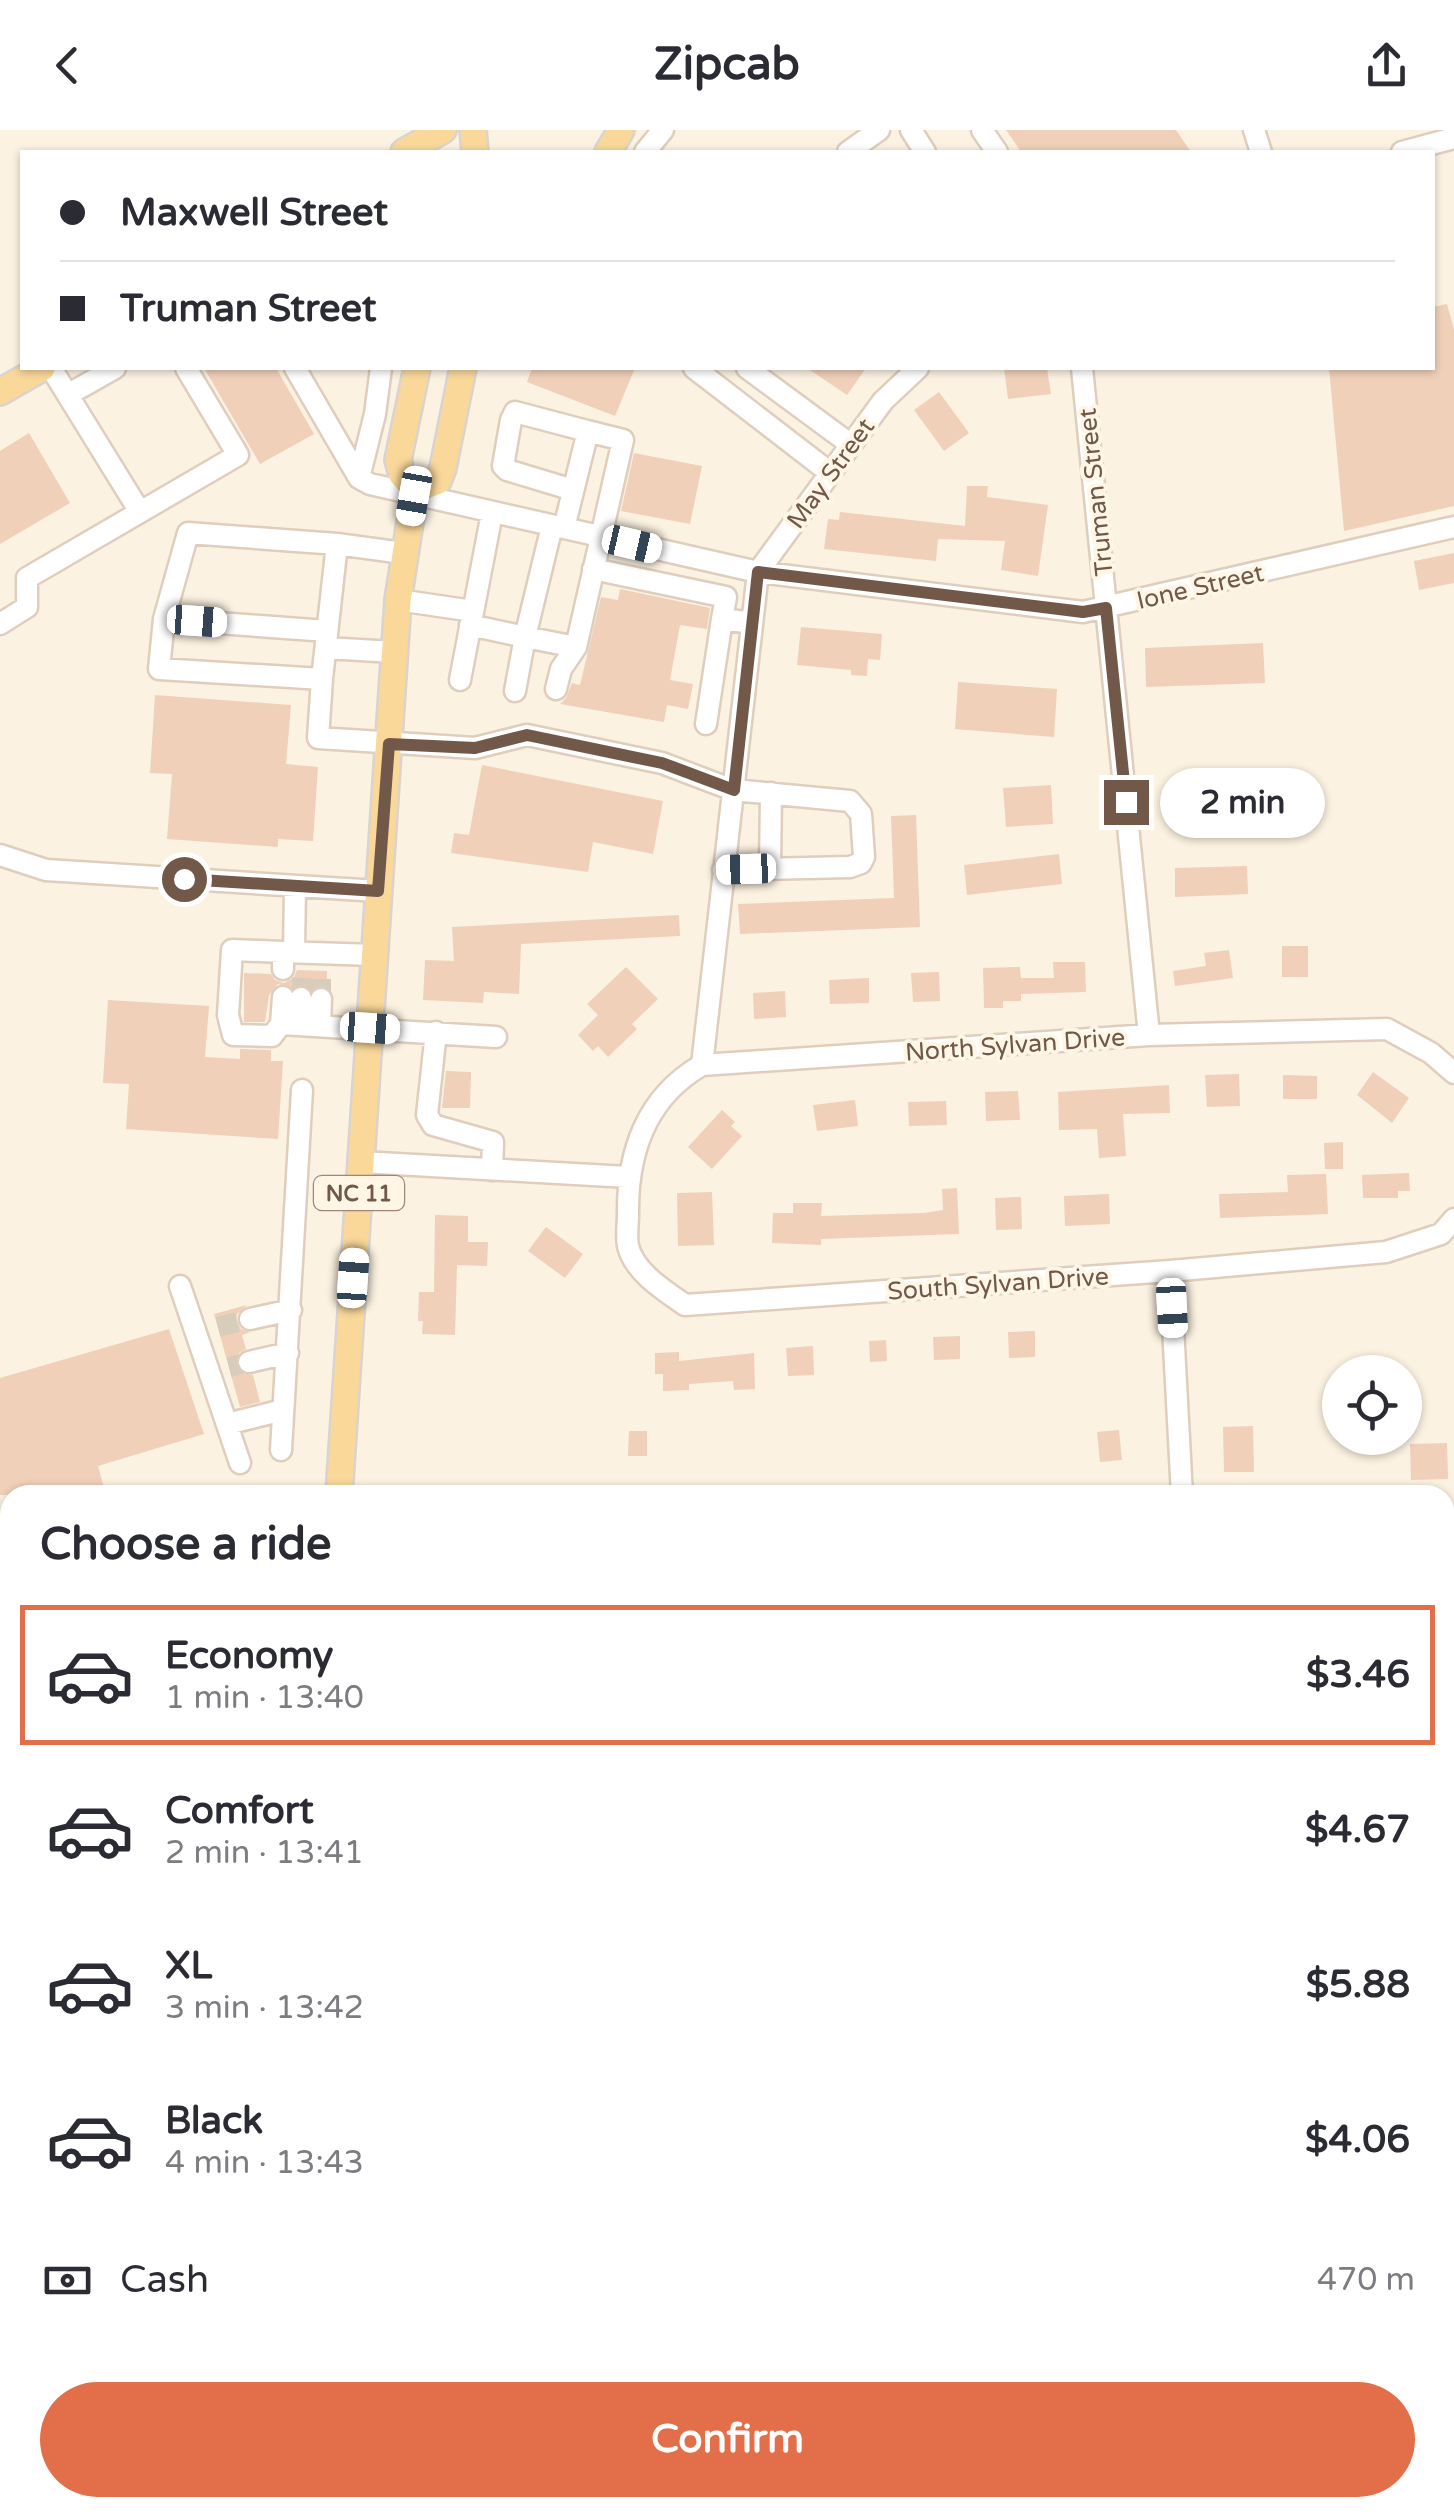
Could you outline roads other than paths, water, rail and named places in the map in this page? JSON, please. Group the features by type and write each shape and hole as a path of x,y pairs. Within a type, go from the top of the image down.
{"main road":[{"path":"408,150 435,137"},
{"path":"0,392 38,370"},
{"name":"NC 11","path":"340,1485 394,652 414,493 398,460 417,370"},
{"path":"414,493 438,481 462,370"},
{"path":"455,409 479,370"}],"street":[{"path":"647,150 663,130"},
{"path":"851,150 880,130"},
{"path":"1409,150 1454,138"},
{"path":"53,370 140,512"},
{"path":"68,394 111,370"},
{"path":"0,624 27,607 27,578 238,455 187,370"},
{"path":"296,370 359,478"},
{"path":"359,478 375,414 380,370"},
{"path":"697,370 829,472"},
{"path":"750,370 850,444"},
{"name":"May Street","path":"702,1065 758,572 883,401 916,370"},
{"name":"Truman Street","path":"1082,370 1150,1035"},
{"path":"556,688 561,669 576,646 623,440 516,412 511,420 504,466 574,490"},
{"path":"515,691 525,637 558,527 574,490 588,431"},
{"name":"Ione Street","path":"359,478 370,484 492,513 758,572 1083,612 1454,527"},
{"path":"460,680 492,513"},
{"path":"322,679 159,670 164,618 188,533 336,544 404,554"},
{"path":"336,544 318,738 475,748 527,735 662,763 734,790 850,802 861,814 861,862 850,866 723,870"},
{"path":"593,570 726,597 706,724"},
{"path":"398,600 471,618 525,637 576,646"},
{"path":"164,618 327,639 394,652"},
{"path":"722,619 752,623"},
{"path":"716,659 748,664"},
{"path":"770,868 771,793"},
{"path":"0,855 46,870 378,891"},
{"path":"295,886 301,960"},
{"path":"374,955 301,960 232,950 228,1015 234,1036 272,1036 300,1025 496,1037"},
{"path":"300,1025 302,998 300,1025"},
{"name":"North Sylvan Drive","path":"702,1065 1150,1035 1387,1029 1430,1053 1454,1072"},
{"path":"436,1032 428,1115 433,1125 493,1142 492,1170"},
{"path":"361,1162 628,1178 640,1133 680,1078 702,1065"},
{"path":"281,1450 302,1090"},
{"name":"South Sylvan Drive","path":"628,1178 628,1247 651,1282 686,1305 1386,1252 1442,1234 1454,1219"},
{"path":"1170,1271 1181,1485"},
{"path":"180,1286 196,1334 229,1368 227,1424 240,1463"},
{"path":"250,1319 291,1310"},
{"path":"196,1334 218,1327"},
{"path":"229,1368 288,1353"},
{"path":"227,1424 283,1410"}],"tunnel":[{"path":"301,998 303,970"},
{"path":"321,971 321,999"},
{"path":"218,1327 250,1319"},
{"path":"229,1367 249,1362"}]}
